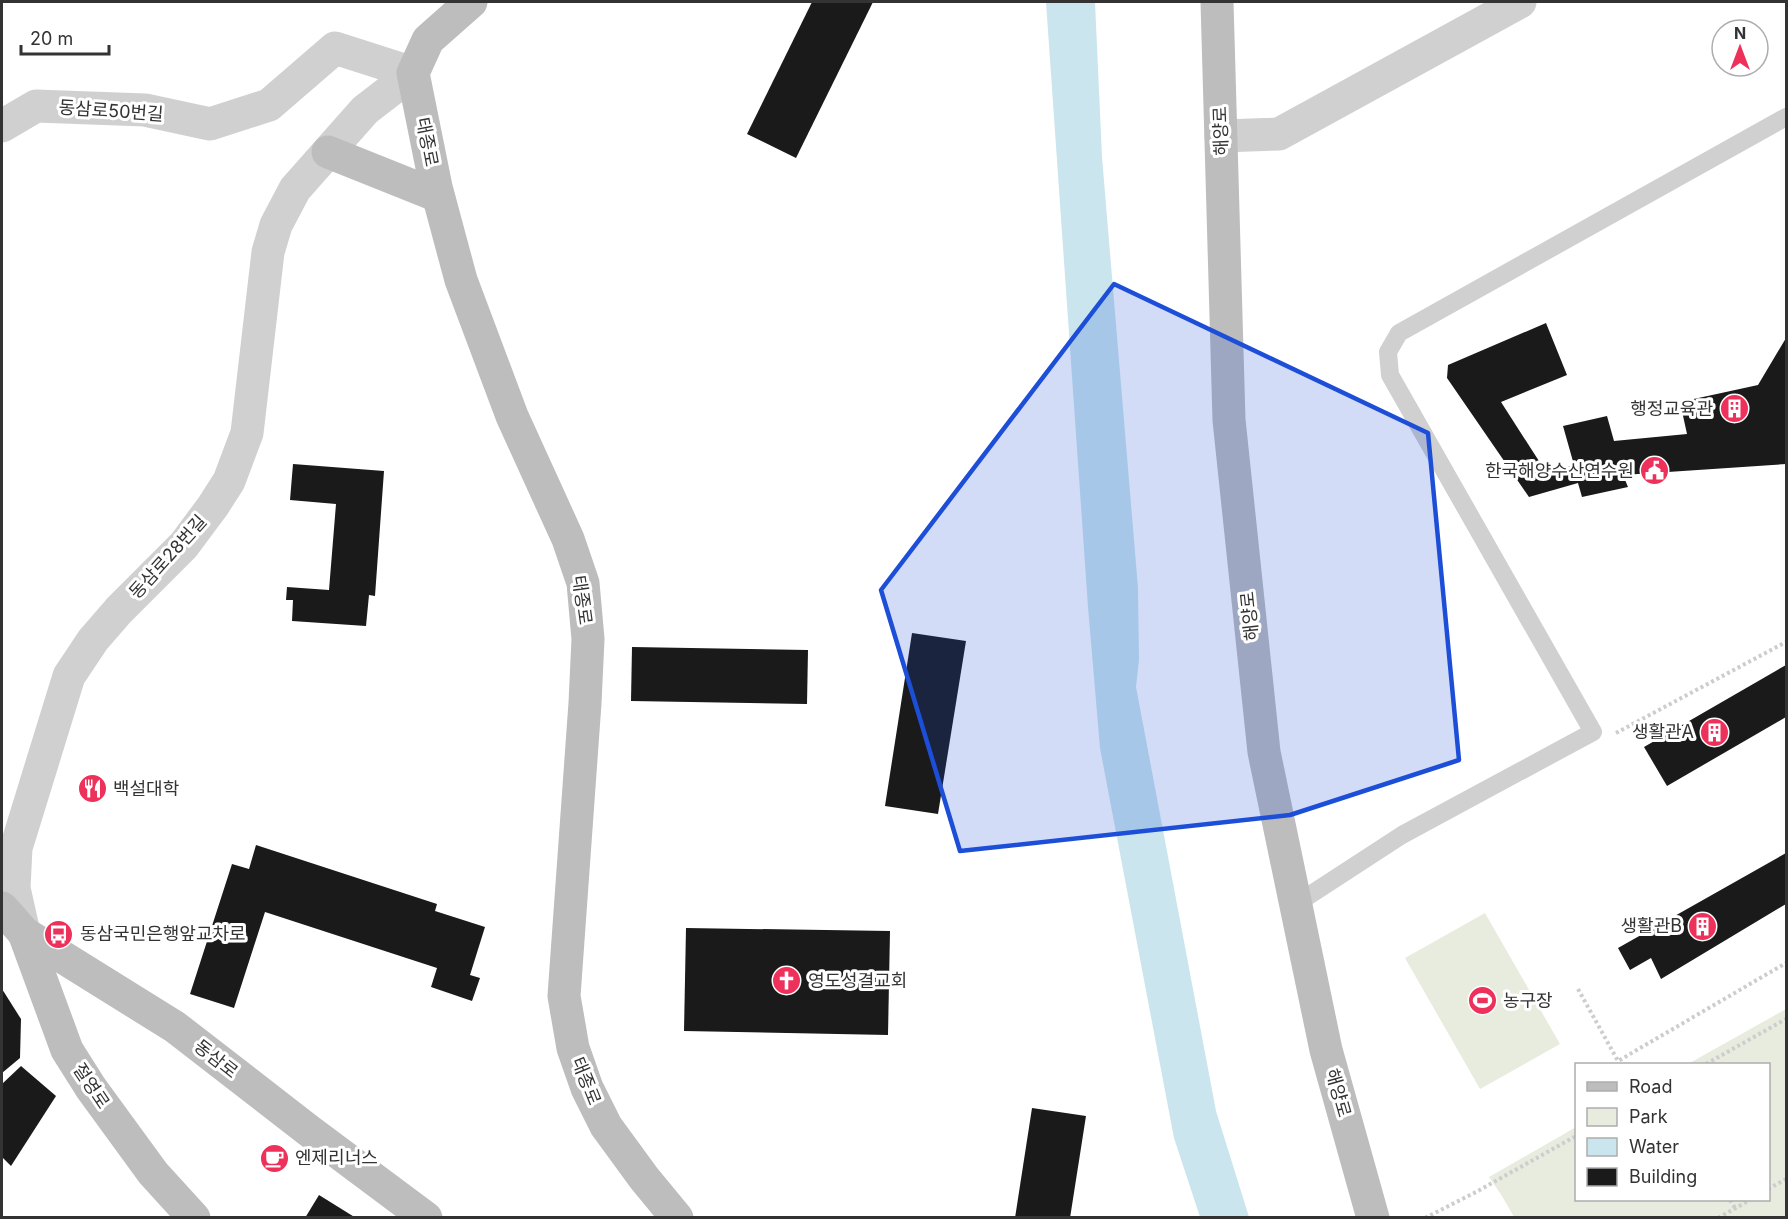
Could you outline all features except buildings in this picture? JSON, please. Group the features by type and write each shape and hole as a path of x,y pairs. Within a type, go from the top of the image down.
{"main road":[{"path":"413,73 428,40 471,2"},
{"name":"해양로","path":"1217,2 1229,420 1264,752 1326,1050 1373,1218"},
{"name":"태종로","path":"413,73 438,196 461,280 512,417 568,539 583,583 588,639 564,996 573,1048 587,1088 606,1126 676,1218"},
{"path":"328,152 438,196"},
{"name":"동삼로","path":"2,908 24,933 175,1027 426,1218"},
{"name":"절영로","path":"24,933 67,1050 91,1088 153,1173 194,1218"}],"street":[{"path":"1221,136 1279,134 1521,2"},
{"name":"동삼로50번길","path":"2,126 36,106 145,110 210,124 269,105 335,48 413,73"},
{"name":"동삼로28번길","path":"24,933 14,888 16,848 69,676 93,640 119,610 184,545 229,481 248,433 268,252 276,225 295,189 365,110 413,73"}],"lane":[{"path":"1296,904 1402,835 1593,732 1390,375 1388,352 1399,333 1786,117"}],"path":[{"path":"1616,733 1786,642"},
{"path":"1578,989 1618,1061 1786,963"},
{"path":"1709,1063 1786,1019"},
{"path":"1425,1218 1575,1137"},
{"path":"1770,1188 1786,1179"},
{"path":"1731,1201 1735,1208"},
{"path":"1718,1218 1748,1201"}],"highlighted area":[{"path":"1114,284 1428,433 1459,760 1290,815 960,851 881,590"}],"green space":[{"name":"농구장","path":"1485,913 1560,1044 1480,1089 1405,958"},
{"path":"1786,1009 1786,1217 1514,1217 1489,1177 1575,1128 1575,1201 1770,1201 1770,1063 1690,1063"}],"water":[{"path":"1046,2 1095,2 1102,157 1138,588 1139,660 1136,687 1216,1111 1249,1217 1200,1217 1174,1138 1100,748"}],"place":[{"name":"행정교육관","path":"1734,409"},
{"name":"한국해양수산연수원","path":"1655,471"},
{"name":"생활관A","path":"1715,732"},
{"name":"백설대학","path":"92,789"},
{"name":"생활관B","path":"1703,926"},
{"name":"동삼국민은행앞교차로","path":"59,934"},
{"name":"영도성결교회","path":"787,981"},
{"name":"농구장","path":"1482,1001"},
{"name":"엔제리너스","path":"274,1158"}]}
